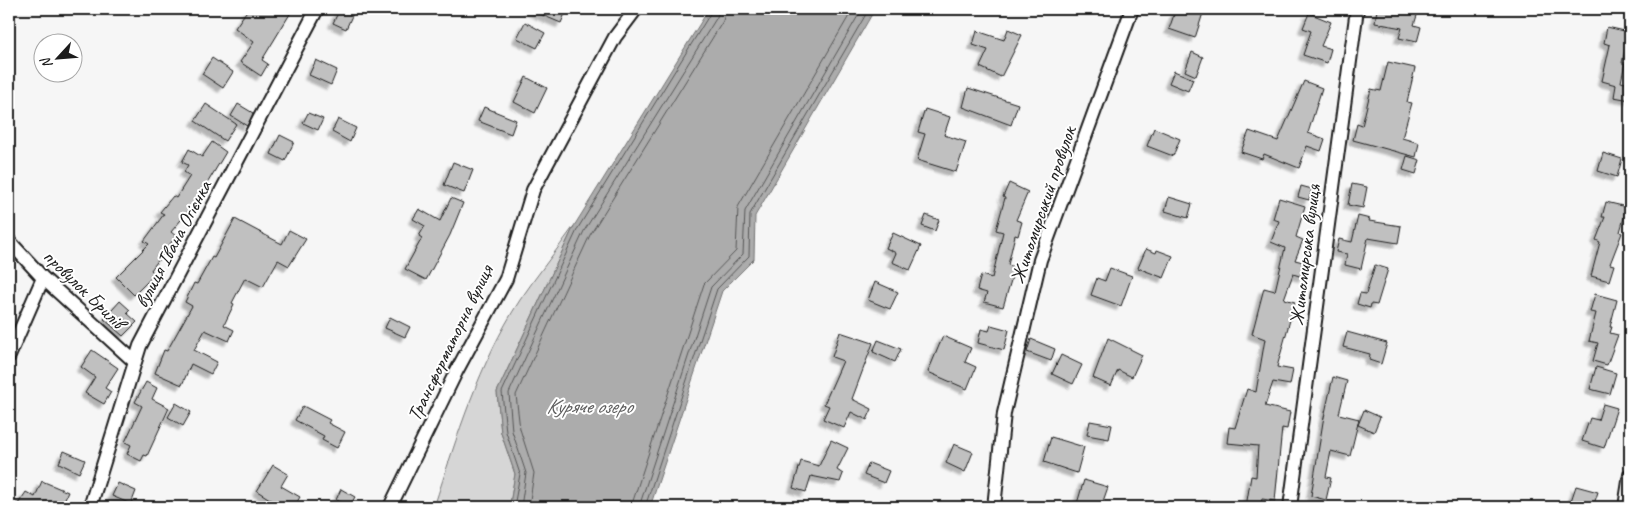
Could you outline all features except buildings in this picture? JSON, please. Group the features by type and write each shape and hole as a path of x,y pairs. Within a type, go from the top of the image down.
{"street":[{"name":"вулиця Івана Огієнка","path":"90,507 140,346 316,9"},
{"name":"Трансформаторна вулиця","path":"390,507 456,372 506,279 533,190 616,37 636,9"},
{"name":"Житомирський провулок","path":"994,507 1004,413 1040,260 1132,9"},
{"name":"Житомирська вулиця","path":"1290,507 1357,9"},
{"name":"провулок Брилів","path":"9,241 43,278 134,362"},
{"path":"9,356 43,278"},
{"path":"1625,507 1630,475"}],"shaded area":[{"path":"574,226 497,392 501,433 515,474 510,504 508,507 434,507 470,401 492,349 520,300"}],"water":[{"name":"Куряче озеро","path":"709,9 875,9 755,216 754,259 722,291 650,507 508,507 515,474 501,433 497,392 574,226"}]}
